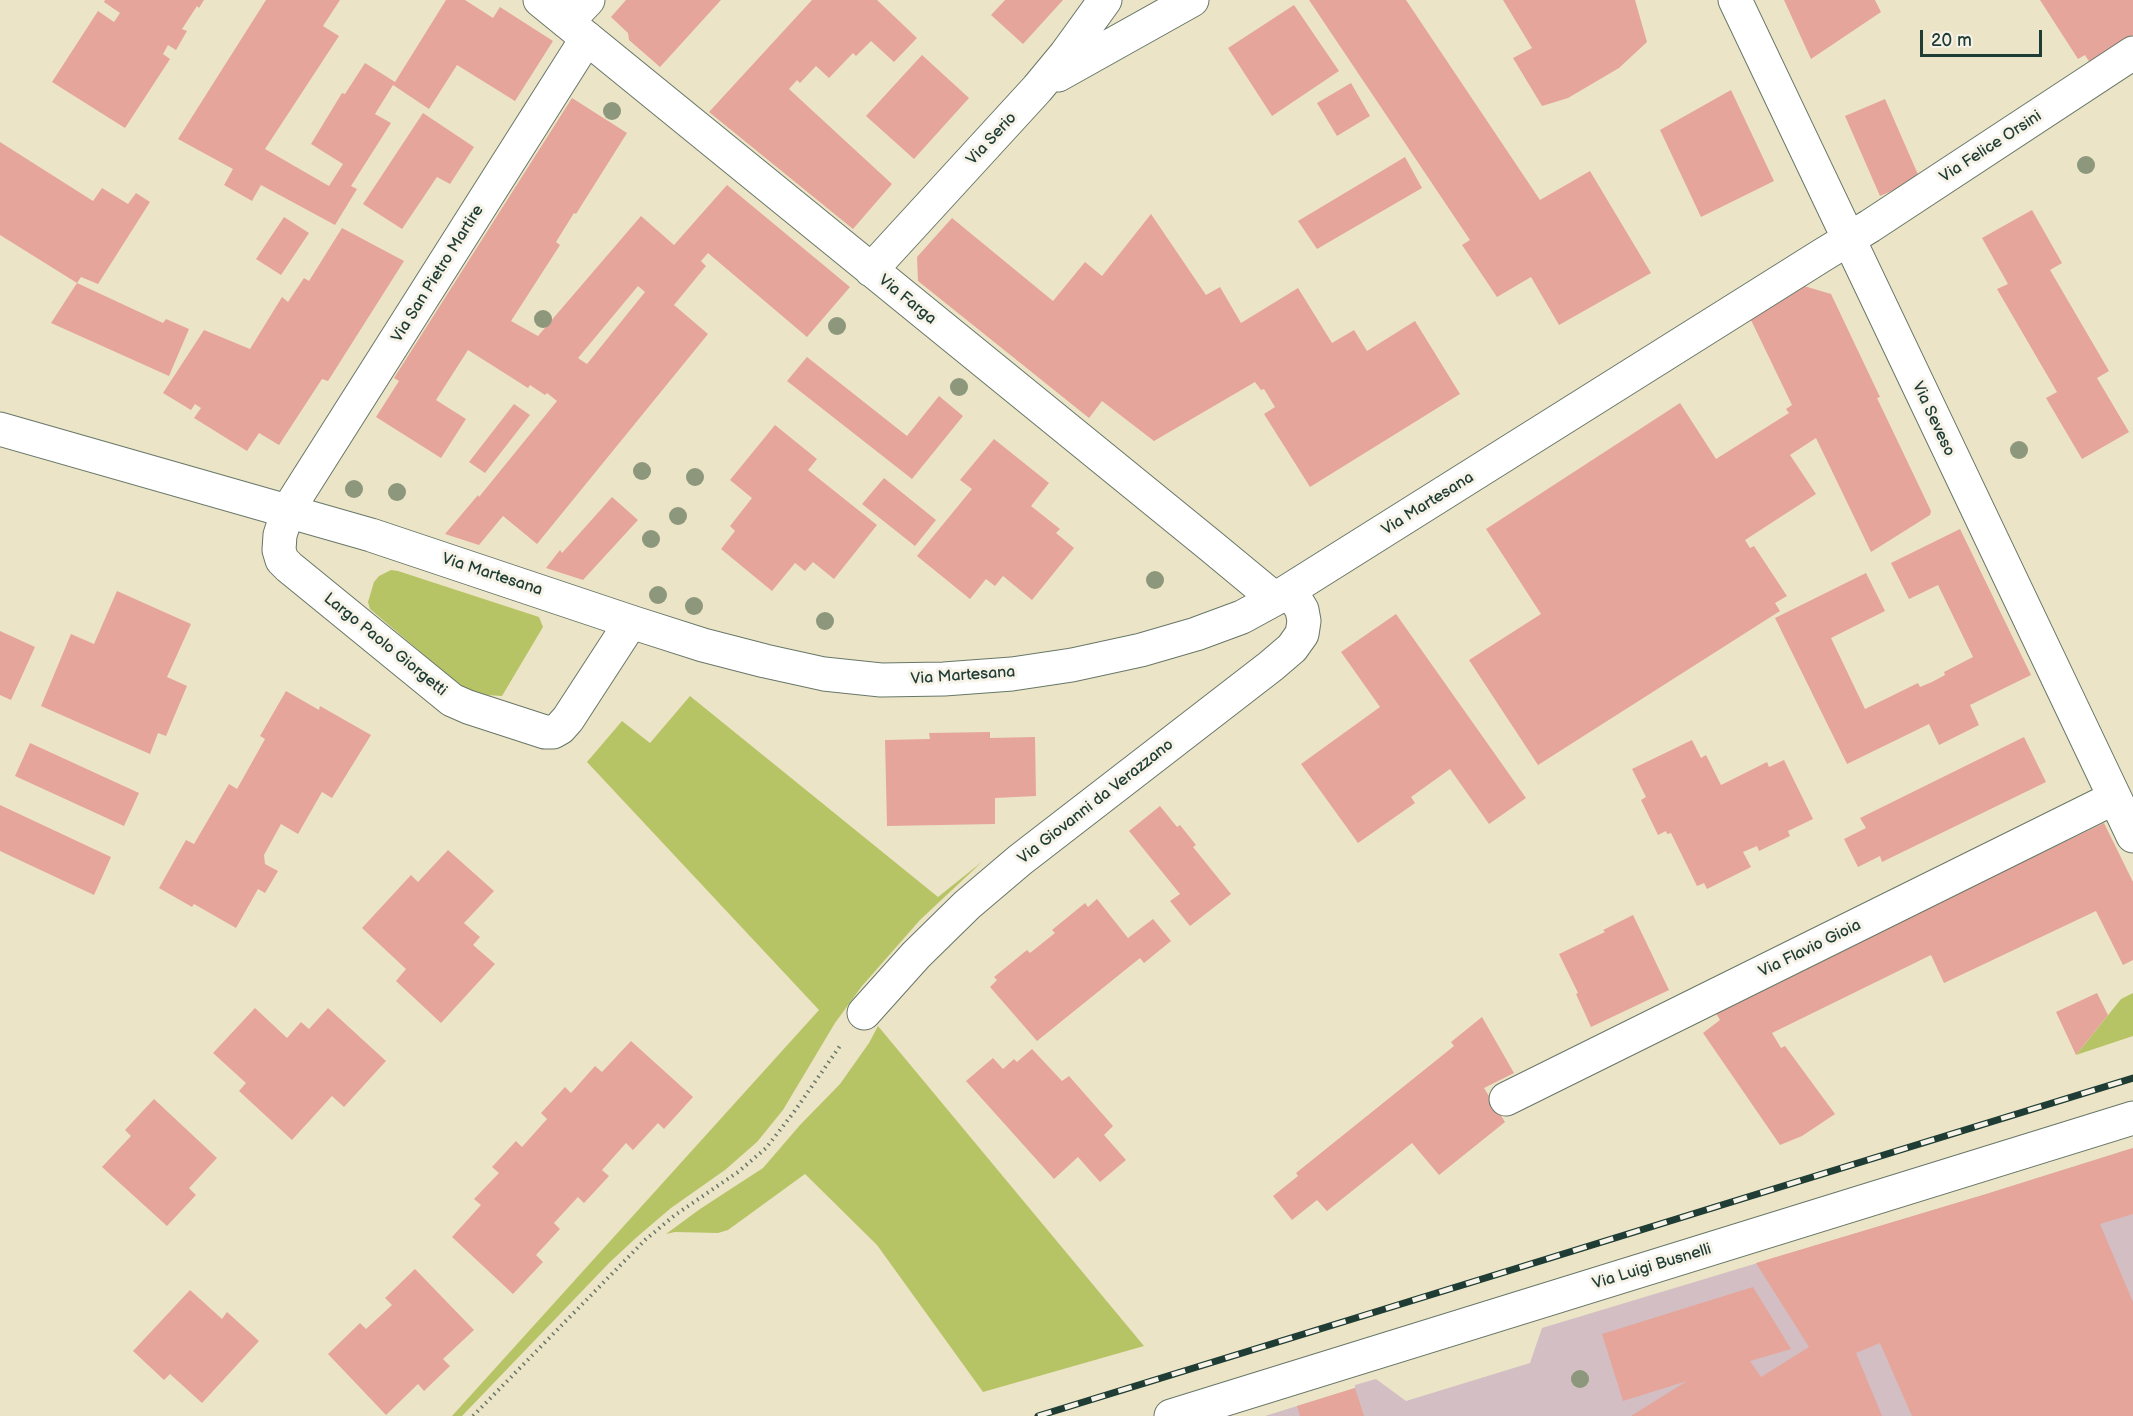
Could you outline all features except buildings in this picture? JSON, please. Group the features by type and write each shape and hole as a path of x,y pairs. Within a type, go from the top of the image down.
{"street":[{"name":"Via Farga","path":"540,0 581,20 871,270 1211,546 1283,595"},
{"name":"Via Serio","path":"871,270 1037,89 1105,0"},
{"path":"1037,89 1089,56 1192,0"},
{"name":"Via Seveso","path":"1735,0 2133,836"},
{"name":"Via San Pietro Martire","path":"288,510 581,20"},
{"name":"Via Felice Orsini","path":"1847,239 1880,220 2133,53"},
{"name":"Via Martesana","path":"0,429 288,510 425,552 703,645 824,674 881,680 944,680 1012,674 1062,667 1141,650 1196,634 1242,616 1283,595 1847,239"},
{"name":"Largo Paolo Giorgetti","path":"288,510 280,535 279,550 282,560 440,691 468,707 544,732 553,732 568,719 631,622"},
{"name":"Via Giovanni da Verazzano","path":"864,1013 916,955 967,904 1292,648 1302,634 1304,621 1302,610 1283,595"},
{"name":"Via Flavio Gioia","path":"1506,1099 2114,798"},
{"name":"Via Luigi Busnelli","path":"1171,1416 2133,1118"}],"path":[{"path":"473,1416 645,1240 675,1215 738,1172 766,1148 794,1113 864,1013"}],"shaded area":[{"path":"2133,1148 2133,1416 1265,1416 1355,1388 1355,1385 1376,1379 1406,1401 1530,1363 1542,1328"}],"green space":[{"path":"391,570 539,617 543,627 502,696 470,694 370,609 368,602 374,582 379,576"},
{"path":"690,696 938,897 983,861 920,920 862,986 835,1023 783,1110 757,1142 725,1170 671,1208 637,1237 610,1262 462,1416 452,1416 819,1010 587,762 622,721 650,743"},
{"path":"2133,993 2133,1036 2076,1055 2121,999"},
{"path":"878,1026 1144,1346 983,1392 877,1245 805,1174 728,1230 718,1233 675,1232 666,1234 763,1168 840,1084"}],"railway":[{"path":"1038,1416 2133,1078"}]}
